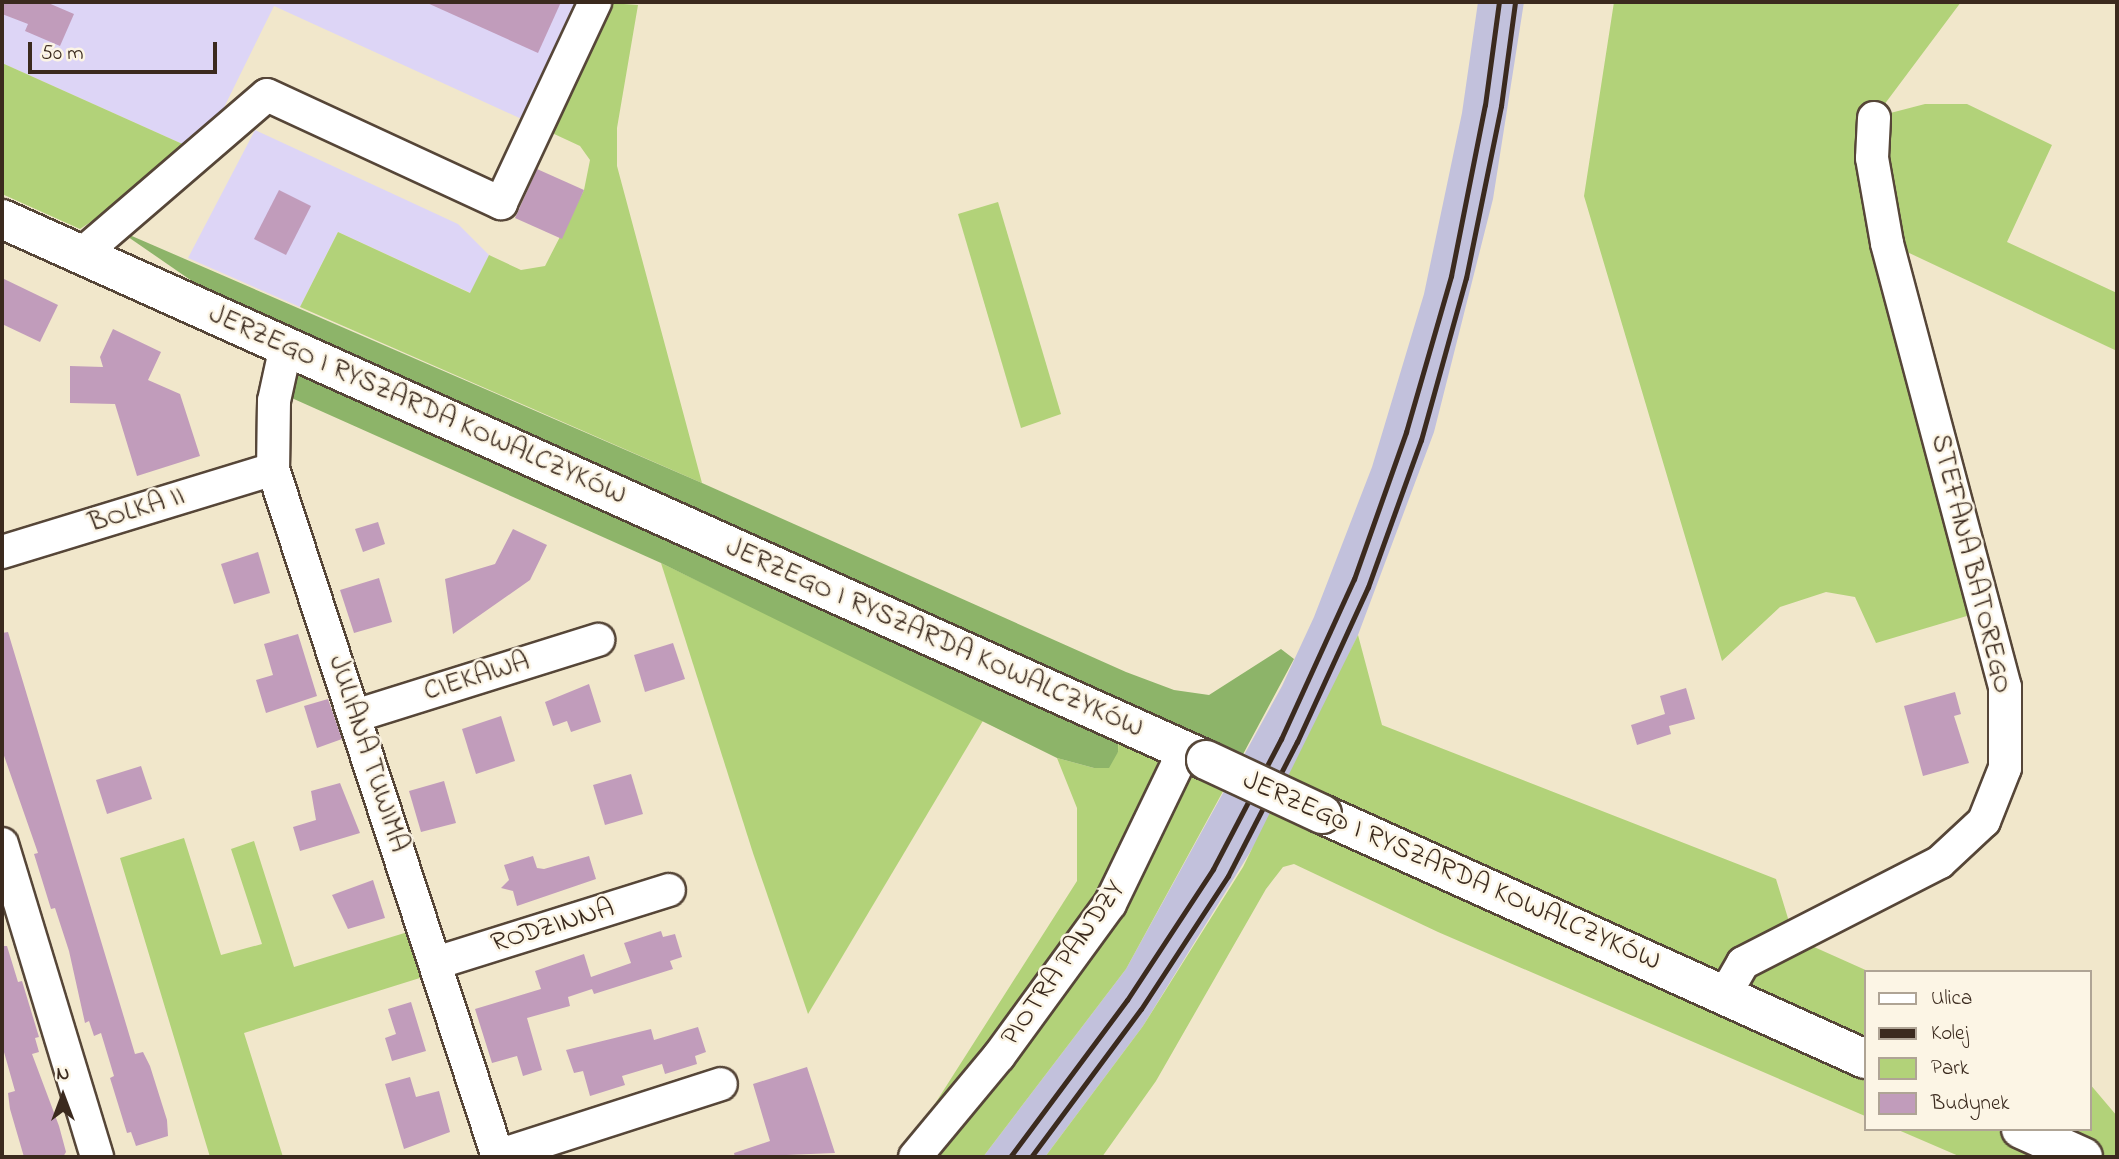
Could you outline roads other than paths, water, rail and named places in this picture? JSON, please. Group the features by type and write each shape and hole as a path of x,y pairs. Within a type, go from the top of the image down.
{"main road":[{"name":"JERZEGO I RYSZARDA KOWALCZYKÓW","path":"2,219 1864,1059"},
{"path":"2025,1131 2083,1157"}],"street":[{"path":"81,255 267,95 501,203 594,2"},
{"name":"STEFANA BATOREGO","path":"1724,996 1743,963 1940,862 1984,821 2005,768 2005,687 1887,243 1872,158 1874,118"},
{"name":"JULIANA TUWIMA","path":"286,346 272,415 273,469 498,1157"},
{"name":"BOLKA II","path":"2,552 273,469"},
{"name":"CIEKAWA","path":"355,716 598,640"},
{"name":"PIOTRA PANDZY","path":"915,1157 999,1056 1103,914 1195,756"},
{"path":"2,844 97,1157"},
{"name":"RODZINNA","path":"436,963 669,890"},
{"path":"498,1157 721,1084"}],"railway":[{"path":"1010,1157 1127,1000 1213,869 1281,739 1354,579 1406,432 1451,276 1485,105 1499,2"},
{"path":"1031,1157 1141,1009 1228,876 1297,742 1368,587 1421,440 1466,278 1501,106 1515,2"}]}
